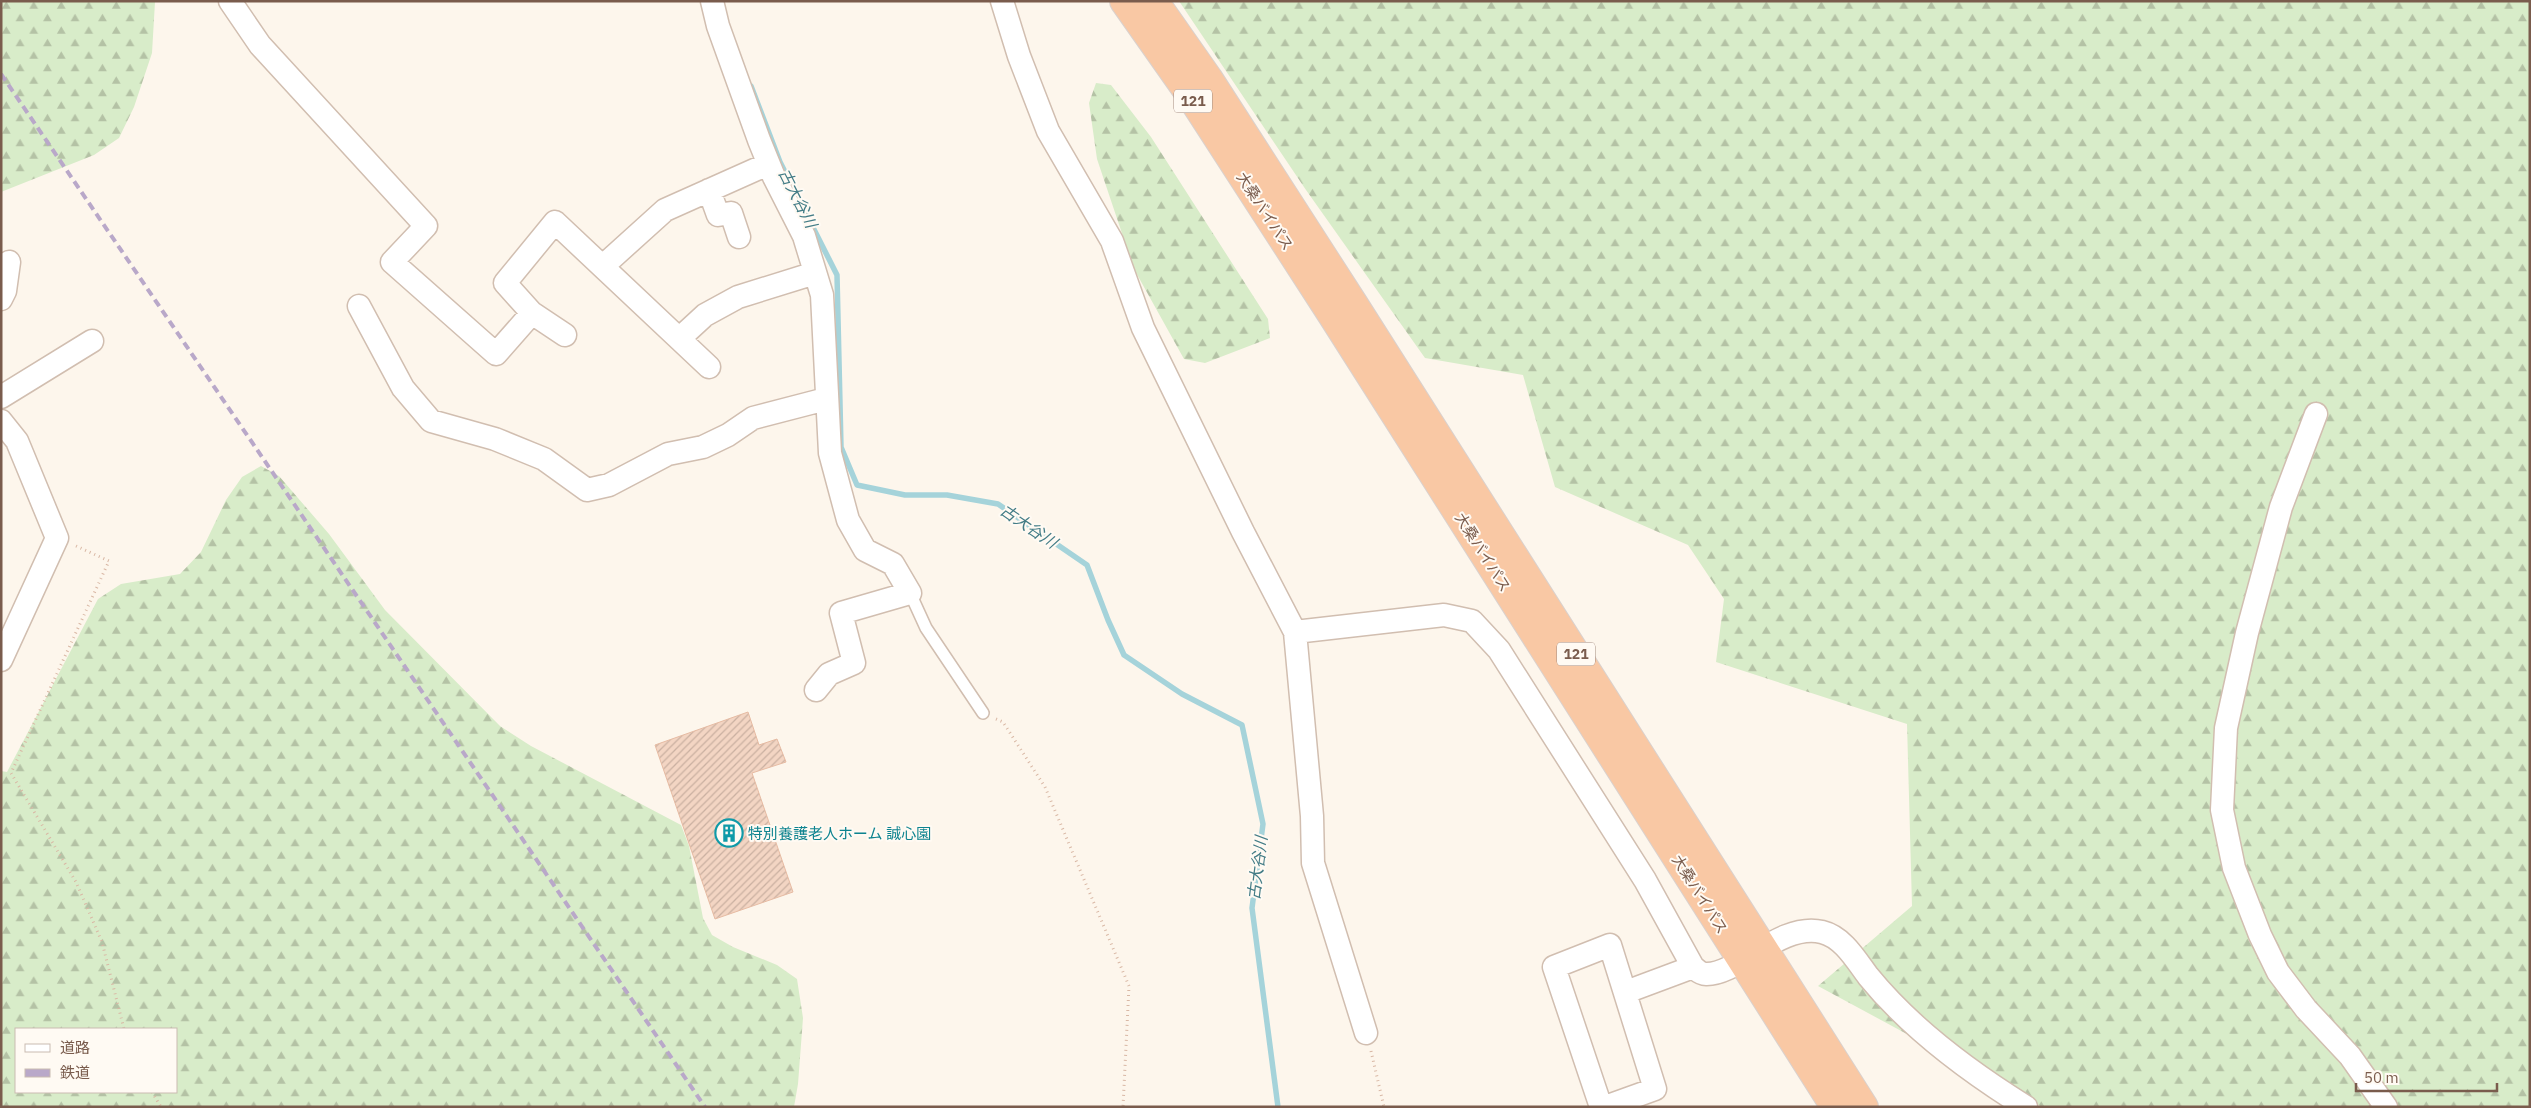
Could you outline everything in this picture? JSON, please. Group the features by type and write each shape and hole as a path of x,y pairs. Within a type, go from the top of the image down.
{"highway":[{"name":"大桑バイパス","path":"1124,1 1186,89 1274,202"},
{"name":"大桑バイパス","path":"1154,1 1208,78 1274,202 1752,953 1864,1107"},
{"name":"大桑バイパス","path":"1752,953 1836,1107"}],"street":[{"path":"230,1 260,45 426,226 392,262 496,354 532,313"},
{"path":"712,1 718,26 768,164 804,236 822,295 830,453 848,520 865,550 893,564 910,593 841,613 854,663 829,674 816,690"},
{"path":"1002,1 1019,56 1048,132 1112,241 1143,328 1243,532 1295,632 1312,816 1313,863 1366,1033"},
{"path":"603,266 665,210 768,164"},
{"path":"709,190 718,215 731,213 739,237"},
{"path":"566,335 532,313 505,283 555,222 709,367"},
{"path":"1,299 5,291 9,262"},
{"path":"680,338 705,315 738,297 815,273"},
{"path":"359,306 404,388 431,421 495,439 544,459 587,490 609,485 668,454 703,447 728,436 752,418 826,399"},
{"path":"1,397 92,341"},
{"path":"2316,414 2281,507 2247,633 2226,728 2222,810 2234,868 2260,935 2278,972 2306,1009 2350,1056 2386,1107"},
{"path":"1,421 17,441 57,538 1,660"},
{"path":"1295,632 1444,615 1472,621 1499,650 1645,880 1693,967 1701,973 1708,974 1720,971 1752,953 1801,932 1820,931 1830,934 1842,942 1889,1001 1976,1076 2026,1107"},
{"path":"1600,1107 1554,967 1610,945 1656,1089 1605,1107"},
{"path":"1626,992 1693,967"}],"lane":[{"path":"910,593 926,628 984,713"}],"path":[{"path":"57,538 110,561 11,773 76,882 102,942 124,1028"},
{"path":"984,713 1003,722 1045,787 1128,986 1123,1107"},
{"path":"1366,1033 1384,1107"},
{"path":"153,1093 161,1107"}],"green space":[{"path":"1,1 155,2 152,53 134,107 119,138 94,155 1,192"},
{"path":"1179,1 2530,1 2530,1107 2042,1107 1818,986 1912,906 1907,724 1716,662 1724,599 1688,545 1555,487 1523,375 1425,358 1306,190"},
{"path":"1096,83 1111,85 1151,137 1268,319 1270,338 1205,363 1184,359 1134,269 1097,159 1089,103"},
{"path":"261,466 279,476 329,534 385,610 500,726 531,746 681,825 689,846 703,918 712,935 733,947 777,965 797,979 803,1018 798,1084 794,1107 1,1107 1,771 7,772 98,599 121,584 180,574 201,552 226,500 242,477"}],"building":[{"name":"特別養護老人ホーム 誠心園","path":"748,712 759,745 777,739 786,762 752,773 793,892 715,919 655,745"}],"waterway":[{"name":"古大谷川","path":"751,86 780,162 837,275 841,447 857,485 905,495 947,495 998,504 1087,565 1124,655 1182,694 1242,725 1263,824 1252,908 1278,1107"}],"railway":[{"path":"1,74 705,1107"}],"place":[{"name":"特別養護老人ホーム 誠心園","path":"729,833"}]}
